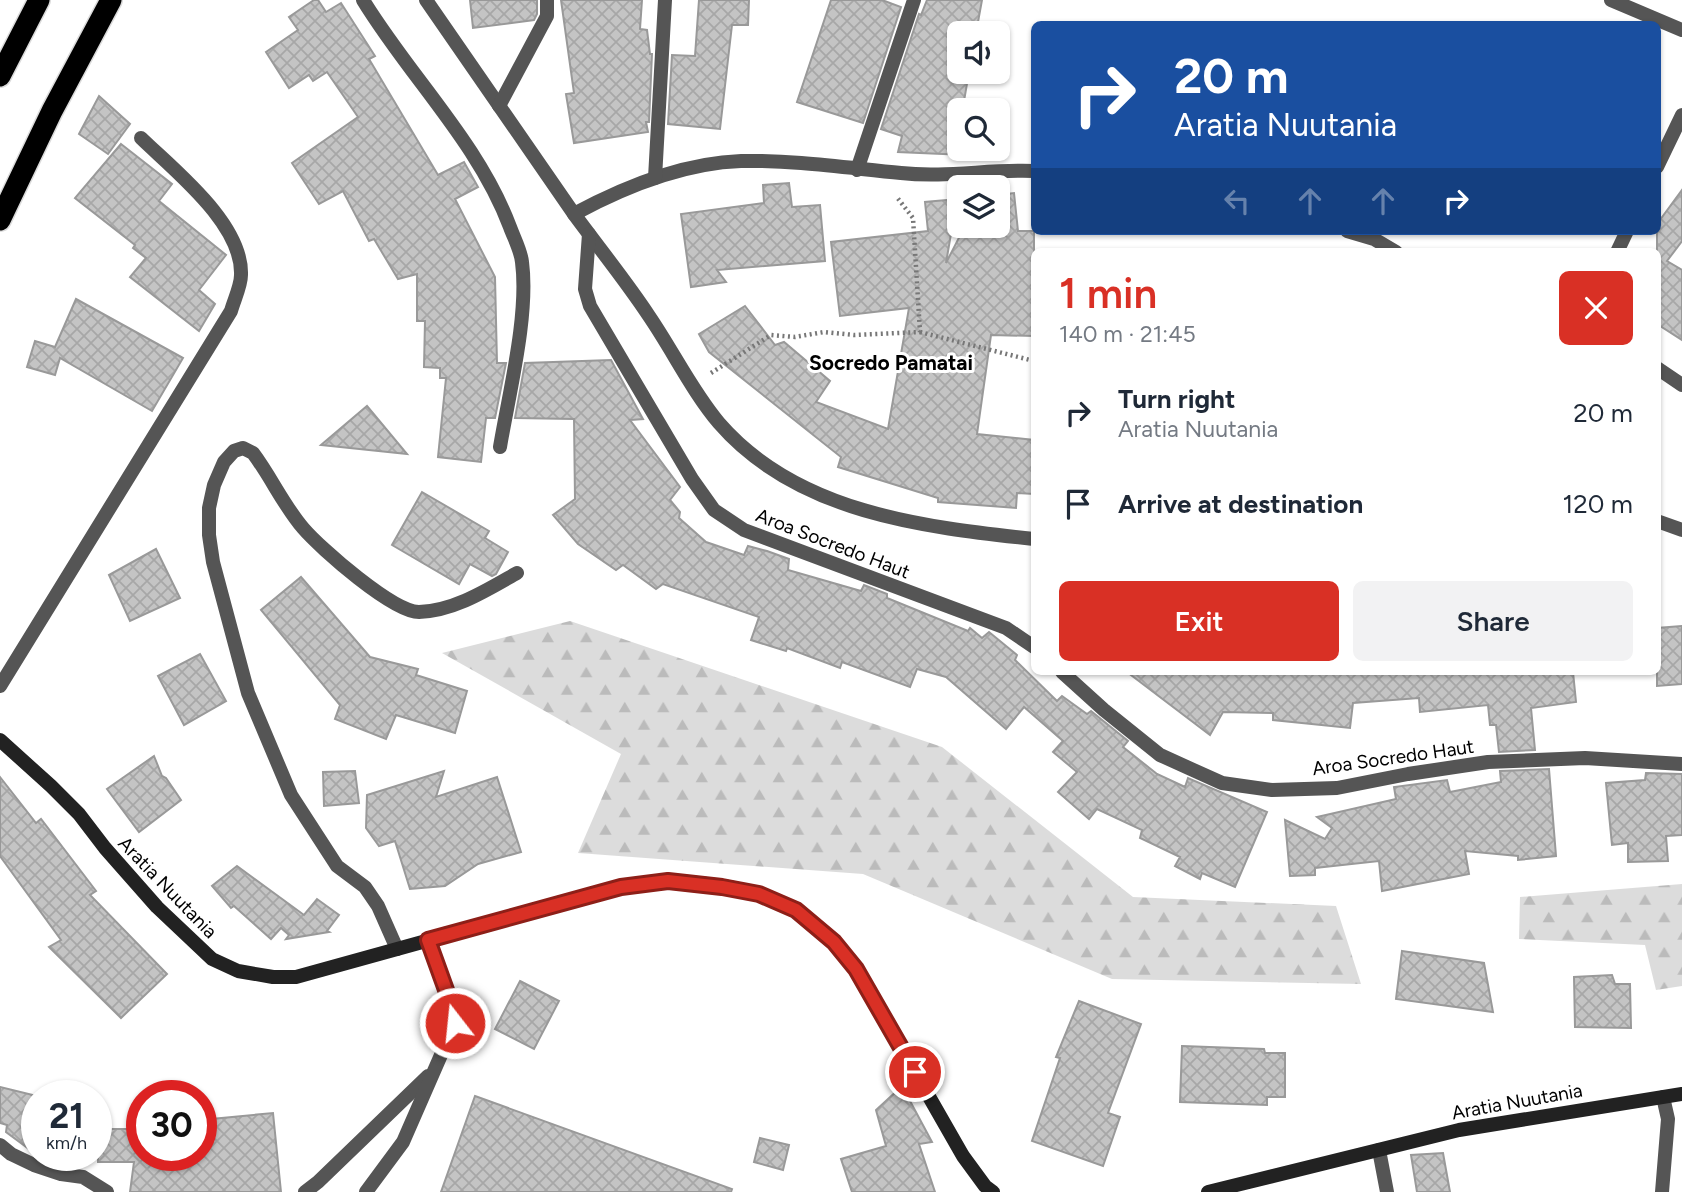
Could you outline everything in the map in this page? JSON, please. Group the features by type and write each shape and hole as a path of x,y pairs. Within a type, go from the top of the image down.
{"highway":[{"path":"0,76 39,0"},
{"path":"0,220 52,111 111,0"}],"street":[{"path":"363,0 377,24 430,92 485,174 522,259 524,292 500,447"},
{"path":"426,0 574,214 650,317 718,422 737,441 782,475 823,495 871,513 921,525 1031,539"},
{"path":"499,106 547,16 548,0"},
{"path":"655,178 665,0"},
{"path":"857,170 914,0"},
{"path":"1611,0 1661,21"},
{"path":"1661,21 1682,30"},
{"path":"1661,159 1682,115"},
{"path":"0,686 231,312 241,275 237,245 219,216 141,138"},
{"path":"574,214 604,198 655,178 738,161 930,174 1031,171"},
{"name":"Aroa Socredo Haut","path":"589,234 585,289 590,306 667,440 714,510 744,530 1006,628 1031,645"},
{"path":"1360,235 1389,248"},
{"path":"1661,371 1682,385"},
{"path":"397,949 378,906 365,887 337,866 291,795 267,740 244,679 213,562 209,508 214,485 224,462 234,451 243,448 253,453 303,528 369,586 415,612 439,610 477,595 517,573"},
{"path":"1661,522 1682,530"},
{"name":"Aroa Socredo Haut","path":"1065,675 1160,755 1222,783 1272,790 1337,788 1488,762 1530,760 1585,758 1682,764"},
{"name":"Aratia Nuutania","path":"0,740 60,795 157,907 212,959 239,971 272,977 296,977 621,887 668,881 759,894 796,910 834,942 856,969 950,1135 985,1186 993,1192"},
{"path":"366,1192 403,1142 455,1023 428,940"},
{"path":"305,1192 432,1072"},
{"name":"Aratia Nuutania","path":"1208,1192 1459,1130 1682,1094"},
{"path":"1662,1192 1668,1119 1663,1097"},
{"path":"0,1146 34,1166 83,1177 107,1192"},
{"path":"1380,1150 1387,1192"}],"path":[{"path":"875,170 913,218 920,332"},
{"path":"693,385 771,335 795,337 824,332 854,335 920,332 1031,360"}],"green space":[{"path":"570,621 942,747 1133,897 1336,906 1361,984 1112,979 863,874 578,853 621,754 442,653"},
{"path":"1682,884 1682,986 1656,990 1645,945 1519,939 1520,897"}],"building":[{"path":"318,0 326,12 341,3 375,56 369,59 438,175 464,162 478,187 455,199 495,277 497,363 506,363 495,418 486,418 481,462 438,457 446,378 440,378 440,368 424,367 425,321 417,321 417,274 398,279 374,239 369,241 343,191 319,204 292,163 358,117 327,72 313,81 309,75 289,88 266,52 298,30 289,17"},
{"path":"470,0 537,0 537,14 534,20 473,28"},
{"path":"561,0 642,0 640,29 647,30 652,54 649,122 646,122 648,132 574,143 566,94 574,93"},
{"path":"699,0 749,0 748,25 732,25 720,129 668,124 672,55 695,56"},
{"path":"831,0 882,0 901,7 863,123 797,102"},
{"path":"927,0 982,0 978,21 947,21 947,84 967,84 965,98 947,98 947,154 898,152 902,136 881,129 919,14 921,15"},
{"path":"99,96 130,124 108,154 79,134"},
{"path":"121,144 172,184 159,201 226,255 199,290 215,304 199,331 130,277 146,258 133,248 135,245 75,198"},
{"path":"789,183 792,207 820,205 825,261 717,270 726,282 691,287 681,214 764,203 763,185"},
{"path":"1682,190 1682,241 1667,261 1682,270 1682,340 1661,327 1661,248 1657,248 1657,235 1661,235 1661,219"},
{"path":"1014,193 1018,231 1031,231 1031,235 1034,235 1034,248 1031,248 1031,336 991,335 977,434 1031,440 1031,494 1017,493 1016,508 938,502 938,498 838,467 841,457 709,352 699,334 745,306 775,345 784,342 830,381 816,402 888,429 909,308 840,316 831,242 928,231 925,202 947,200 947,238 950,238 946,263 959,238 1010,238 1010,194"},
{"path":"76,299 183,358 152,411 60,358 55,375 27,367 35,341 55,347"},
{"path":"611,360 643,419 630,420 680,487 670,500 680,512 679,518 706,542 744,555 748,546 767,551 789,559 788,570 861,591 864,585 887,594 887,598 968,631 970,628 982,638 989,632 1017,655 1015,660 1057,701 1062,696 1087,714 1091,711 1128,741 1123,747 1157,774 1185,787 1188,778 1267,812 1235,887 1202,873 1200,879 1175,866 1180,857 1140,838 1142,830 1097,809 1089,819 1058,792 1077,772 1053,752 1063,741 1024,707 1006,729 946,677 917,669 910,687 842,662 840,668 787,648 786,651 751,640 759,617 663,584 656,589 623,565 616,570 578,544 553,515 575,499 574,419 515,418 525,363"},
{"path":"367,406 407,454 321,445"},
{"path":"422,492 489,531 485,538 508,552 496,574 492,576 470,564 459,584 392,545"},
{"path":"156,549 180,598 130,621 109,575"},
{"path":"301,577 370,657 418,669 416,675 467,691 455,733 396,715 386,739 335,719 340,705 261,610"},
{"path":"1682,626 1682,684 1657,686 1657,675 1661,675 1661,628"},
{"path":"200,654 226,701 184,725 158,676"},
{"path":"1131,675 1573,675 1576,702 1531,708 1535,750 1499,752 1496,725 1490,725 1488,705 1420,712 1419,698 1353,703 1350,728 1273,720 1273,713 1223,712 1210,735"},
{"path":"154,756 162,776 181,800 139,832 107,789"},
{"path":"1549,769 1556,856 1518,860 1518,856 1465,851 1469,874 1382,891 1379,861 1315,868 1315,875 1290,876 1285,820 1325,839 1332,828 1317,817 1396,799 1394,787 1447,780 1450,792 1501,782 1500,771"},
{"path":"355,771 359,803 324,806 323,772"},
{"path":"444,771 436,797 497,777 521,852 478,864 445,886 410,889 395,841 379,846 366,828 367,795"},
{"path":"1646,773 1682,774 1682,835 1666,836 1668,861 1628,862 1628,843 1612,845 1606,783 1645,780"},
{"path":"0,777 36,823 41,819 96,891 90,895 167,974 121,1018 49,947 61,940 0,856"},
{"path":"237,866 304,915 317,899 339,915 327,931 329,932 286,939 289,935 281,928 271,939 234,906 231,908 212,886"},
{"path":"1402,951 1484,963 1493,1012 1396,999"},
{"path":"1612,975 1615,984 1630,984 1631,1028 1575,1027 1574,977"},
{"path":"520,981 559,1001 534,1049 495,1029"},
{"path":"1079,1001 1141,1024 1108,1113 1120,1117 1103,1166 1032,1141 1060,1058 1056,1057"},
{"path":"1182,1046 1264,1049 1265,1053 1285,1053 1285,1097 1267,1097 1267,1105 1180,1102"},
{"path":"902,1086 932,1142 919,1144 935,1192 852,1192 841,1159 886,1146 876,1110"},
{"path":"0,1087 21,1092 21,1143 6,1132 7,1125 0,1123"},
{"path":"475,1096 732,1189 731,1192 441,1192"},
{"path":"273,1113 281,1192 130,1192 133,1171 217,1171 217,1118"},
{"path":"112,1129 126,1129 126,1162 112,1162"},
{"path":"760,1138 789,1145 783,1170 754,1162"},
{"path":"1443,1153 1450,1192 1417,1192 1411,1155"}],"district":[{"name":"Socredo Pamatai","path":"891,363"}],"route":[{"path":"455,1023 428,940 621,887 668,881 759,894 796,910 834,942 856,969 915,1072"}]}
